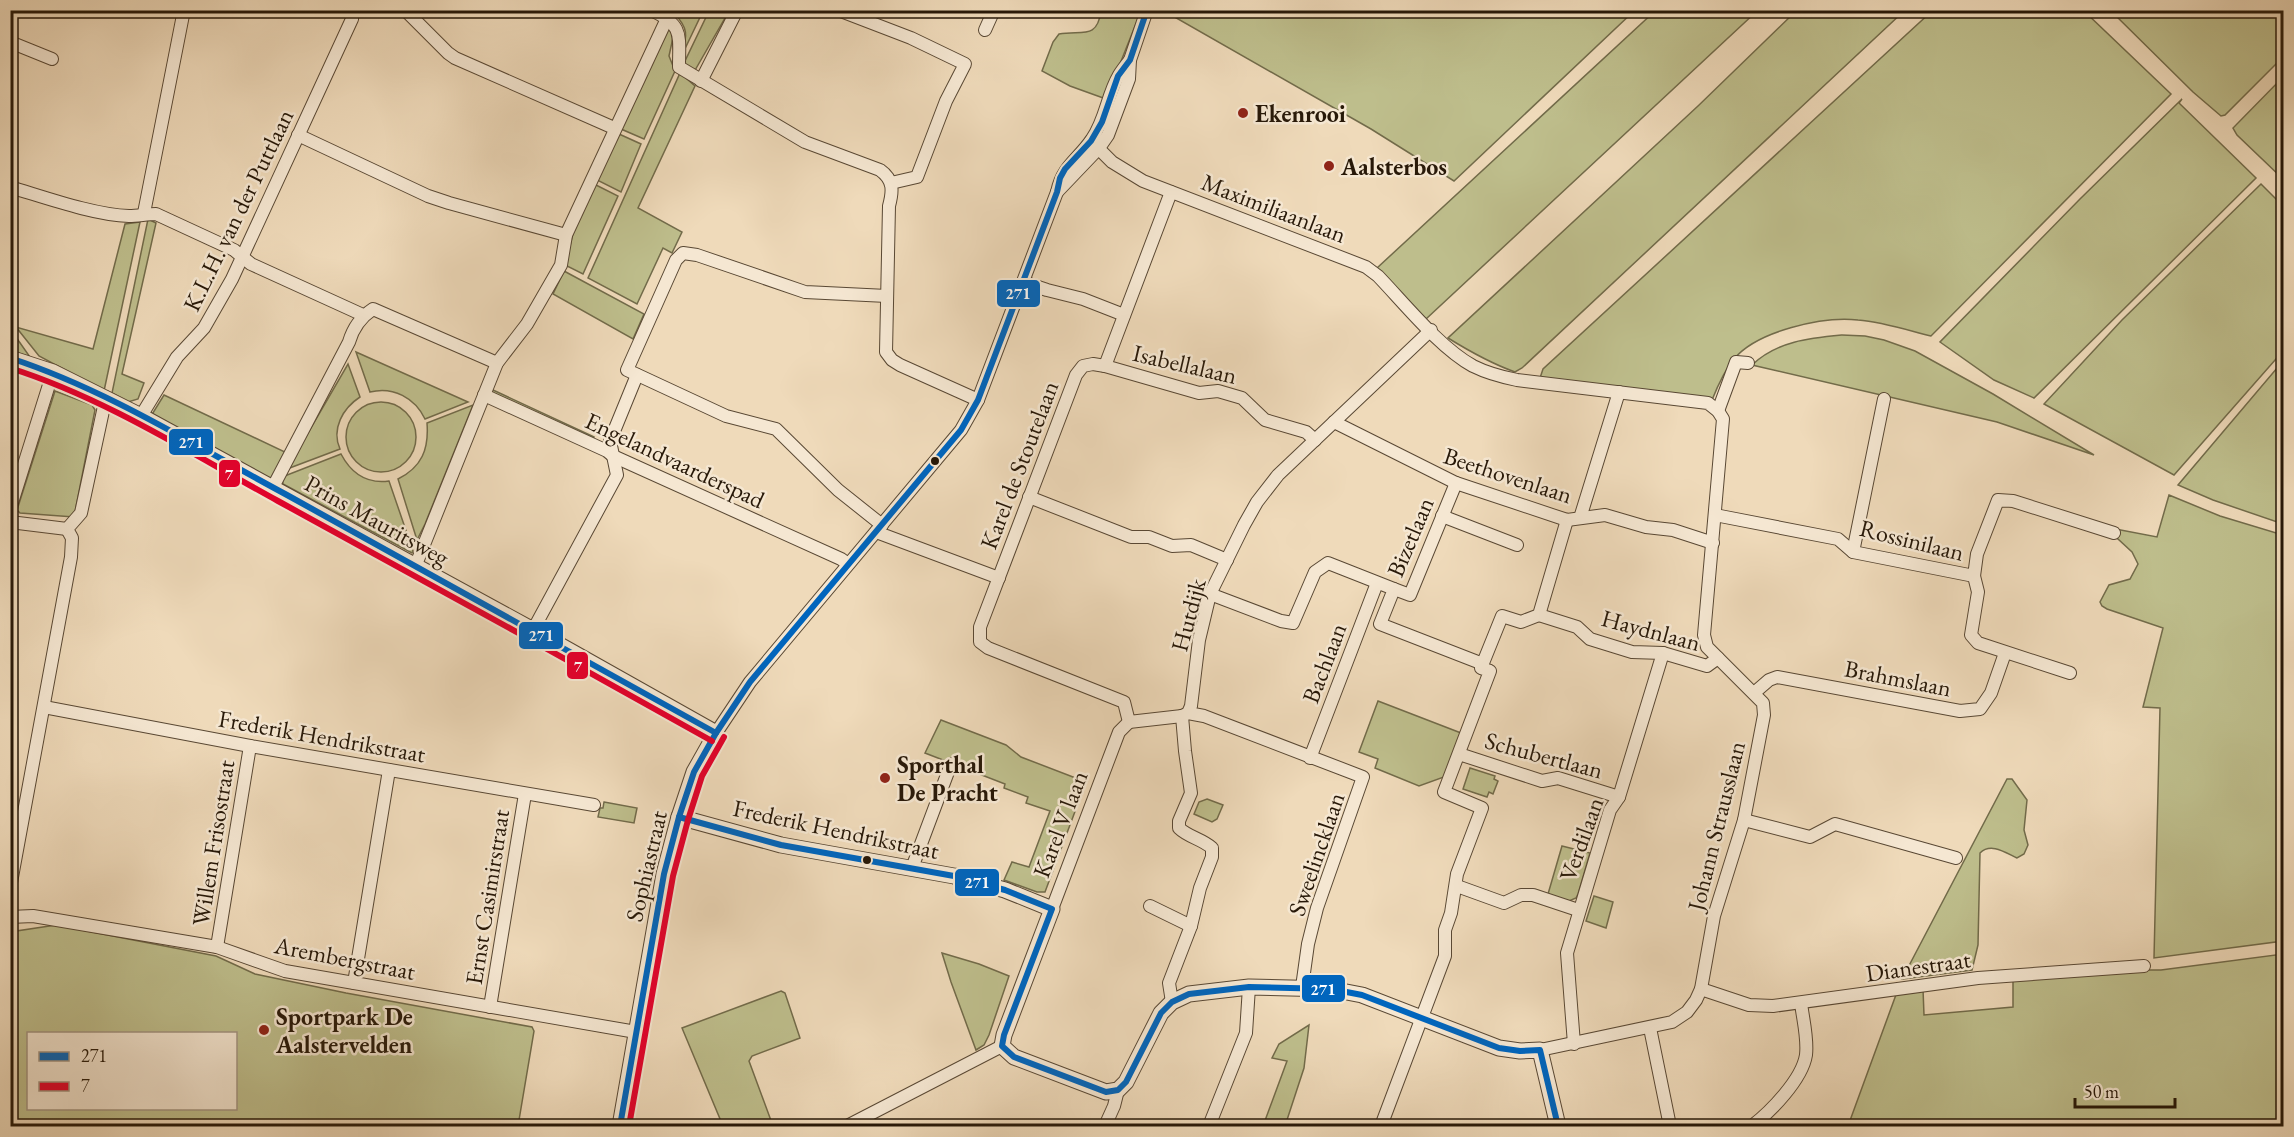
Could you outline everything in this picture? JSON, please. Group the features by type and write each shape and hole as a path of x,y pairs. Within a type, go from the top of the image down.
{"street":[{"path":"144,213 184,10"},
{"name":"K.L.H. van der Puttlaan","path":"141,416 177,357 204,328 243,257 352,19 353,10"},
{"path":"405,10 447,53 455,58 614,128"},
{"path":"651,10 669,14 679,32 679,67 806,142 888,175 893,193 890,206 886,352 892,360 978,400"},
{"path":"700,81 737,10"},
{"path":"838,10 911,38 965,64 946,101 917,177 891,183"},
{"path":"985,30 994,10"},
{"name":"Sophiastraat","path":"620,1126 664,874 694,772 750,682 961,430 978,400 1057,192 1095,144 1110,130 1129,79 1130,60 1147,10"},
{"path":"415,567 497,363 527,324 561,265 566,235 669,14"},
{"path":"10,42 52,59"},
{"path":"298,135 448,204 566,235"},
{"name":"Maximiliaanlaan","path":"1095,144 1112,162 1143,181 1366,267 1378,276 1431,330"},
{"path":"10,188 110,213 130,216 144,213 156,214 234,250 252,264 363,315"},
{"path":"1105,366 1171,192"},
{"path":"533,630 617,475 609,441 632,373 676,260 683,253 697,255 805,292 887,296"},
{"path":"1023,282 1047,291 1083,299 1124,315"},
{"path":"273,487 363,315 373,309 497,363"},
{"path":"1431,330 1471,365 1493,374 1517,380 1708,403 1718,411"},
{"name":"Hutdijk","path":"1172,1002 1170,983 1191,926 1200,888 1212,857 1212,848 1179,828 1179,821 1191,793 1185,751 1185,714 1191,706 1199,640 1209,594 1257,502 1278,476 1431,330"},
{"name":"Prins Mauritsweg","path":"10,358 53,372 106,397 533,630 716,734"},
{"name":"Johann Strausslaan","path":"1540,1050 1672,1022 1687,1012 1701,988 1714,916 1744,820 1764,715 1763,703 1707,647 1704,635 1723,419 1718,411 1736,362 1748,363"},
{"name":"Karel de Stoutelaan","path":"1105,366 1093,364 1083,366 1076,375 980,627 981,642 988,648 1124,702 1129,722"},
{"name":"Isabellalaan","path":"1105,366 1199,393 1218,391 1242,398 1265,420 1306,432 1315,440"},
{"path":"10,508 53,372"},
{"path":"632,373 726,416 776,429 879,529 999,578"},
{"path":"1580,518 1619,392"},
{"name":"Engelandvaarderspad","path":"484,395 820,549 848,564"},
{"path":"67,529 81,513 106,397"},
{"path":"1853,552 1884,399"},
{"name":"Beethovenlaan","path":"1334,422 1456,483 1567,520 1605,515 1646,527 1673,530 1713,543"},
{"name":"Bizetlaan","path":"1394,589 1410,595 1456,483"},
{"path":"1029,497 1131,537 1149,537 1172,546 1191,545 1227,560"},
{"name":"Rossinilaan","path":"1715,515 1838,539 1853,552 1974,576 1977,554 1998,500 2013,501 2115,533"},
{"path":"1442,516 1517,545"},
{"path":"1381,1126 1445,956 1445,930 1451,913 1458,874 1482,808 1444,792 1490,671 1481,668 1502,616 1521,622 1539,615 1567,520"},
{"path":"10,522 67,529"},
{"path":"10,888 71,557 72,538 67,529"},
{"path":"1209,594 1281,621 1293,623 1315,572 1328,563 1394,589 1380,624 1483,664"},
{"path":"1974,576 1978,592 1971,635 1978,643 2070,673"},
{"name":"Bachlaan","path":"1310,758 1377,583"},
{"name":"Haydnlaan","path":"1539,615 1577,627 1590,639 1632,652 1663,653 1707,666 1718,658"},
{"name":"Verdilaan","path":"1574,1044 1567,953 1578,910 1610,810 1619,797 1663,653"},
{"name":"Brahmslaan","path":"1754,693 1769,680 1777,677 1960,711 1980,709 1991,693 2005,653"},
{"name":"Frederik Hendrikstraat","path":"44,708 594,805"},
{"path":"1129,722 1185,714"},
{"name":"Sweelincklaan","path":"1185,714 1204,716 1364,777 1317,908 1308,944 1302,987"},
{"name":"Karel V laan","path":"1002,1046 1004,1035 1119,732 1129,722"},
{"name":"Willem Frisostraat","path":"217,947 250,746"},
{"name":"Schubertlaan","path":"1459,754 1542,781 1558,778 1619,797"},
{"path":"912,868 951,764"},
{"path":"354,983 389,770"},
{"name":"Ernst Casimirstraat","path":"490,1007 525,794"},
{"name":"Frederik Hendrikstraat","path":"679,817 781,845 981,882 1052,909"},
{"path":"1744,820 1810,837 1835,824 1956,858"},
{"path":"1456,886 1504,903 1521,895 1533,895 1578,910"},
{"path":"1150,906 1191,926"},
{"name":"Arembergstraat","path":"10,917 33,916 217,947 285,971 636,1032"},
{"name":"Dianestraat","path":"1701,988 1749,1005 1773,1006 1978,978 2144,966"},
{"path":"1209,1126 1246,1034 1249,987"},
{"path":"1105,1126 1118,1090 1126,1082 1161,1013 1172,1002 1189,993 1249,987 1331,989 1362,995 1498,1048 1520,1051 1540,1050 1558,1126"},
{"path":"1752,1126 1772,1108 1798,1076 1802,1067 1806,1039 1802,1003"},
{"path":"1650,1028 1670,1126"},
{"path":"847,1126 1002,1046 1014,1057 1106,1092 1118,1090"}],"green space":[{"path":"675,11 703,11 682,55 686,32 674,13"},
{"path":"709,11 729,11 694,72 685,65 685,61"},
{"path":"1101,11 1141,11 1106,99 1070,86 1042,71 1053,42 1059,34 1092,30 1099,20"},
{"path":"1164,11 1634,11 1454,181 1371,129"},
{"path":"1655,11 1757,11 1426,319 1377,268"},
{"path":"1796,11 1904,11 1522,368 1515,372 1448,338 1698,106"},
{"path":"1932,11 2084,11 2171,94 1931,336 1886,324 1844,319 1809,323 1774,333 1744,349 1734,359 1727,368 1712,400 1540,378 1543,369"},
{"path":"2111,11 2283,11 2283,57 2225,115 2221,116 2193,92"},
{"path":"669,25 674,33 669,56 675,71 644,139 621,129"},
{"path":"680,73 695,86 638,208 682,232 672,253 663,248 637,304 588,278"},
{"path":"2283,77 2283,179 2237,135 2233,128"},
{"path":"2182,99 2179,103 2256,178 2034,398 1994,380 1940,342 2080,199"},
{"path":"619,134 641,144 621,192 597,180"},
{"path":"594,184 618,196 583,274 567,266 566,263 574,229"},
{"path":"2261,184 2283,206 2283,351 2174,475 2044,404 2122,320"},
{"path":"148,219 156,223 122,374 144,383 138,399 128,402 112,393"},
{"path":"140,222 104,391 39,356 16,327 93,349 125,224"},
{"path":"564,271 644,314 633,339 553,294"},
{"path":"11,330 30,357 11,351"},
{"path":"1842,335 1884,340 1915,351 1993,394 2094,455 1997,422 1752,365 1772,351 1794,342"},
{"path":"356,352 468,402 425,419 415,405 402,395 387,391 370,392"},
{"path":"2283,361 2283,524 2213,500 2178,485"},
{"path":"348,364 360,397 348,407 340,420 337,434 340,449 287,469"},
{"path":"493,390 594,437 592,445 489,399"},
{"path":"55,391 92,405 95,410 74,517 20,513 17,510"},
{"path":"164,395 285,452 270,481 151,416"},
{"path":"381,402 394,405 406,412 413,424 416,437 413,450 406,462 394,469 381,472 368,469 356,462 349,450 346,437 349,424 356,412 368,405"},
{"path":"473,405 417,540 398,479 413,469 422,456 427,441 427,423"},
{"path":"341,454 360,476 374,481 389,481 412,553 283,484 282,477"},
{"path":"2169,495 2220,516 2283,535 2283,941 2154,958 2160,708 2143,707 2163,628 2107,609 2100,602 2109,585 2130,579 2138,564 2132,552 2105,527 2157,537"},
{"path":"1378,701 1461,733 1444,777 1419,786 1375,768 1378,759 1359,752"},
{"path":"941,720 1006,745 1021,757 1086,782 1045,892 1037,892 1004,880 1012,862 1029,867 1050,811 1026,803 1028,797 1004,788 1005,784 925,753"},
{"path":"1470,768 1495,776 1494,779 1498,781 1493,794 1489,792 1487,797 1463,789"},
{"path":"2007,779 2012,779 2027,800 2024,830 2028,845 2024,854 2017,858 1994,848 1980,853 1978,945 1972,970 1902,979"},
{"path":"1207,799 1223,805 1217,819 1212,822 1194,814 1199,802"},
{"path":"604,802 637,808 634,823 598,817"},
{"path":"1562,846 1590,853 1578,894 1576,898 1569,901 1548,894"},
{"path":"1594,896 1613,902 1606,928 1586,921"},
{"name":"Sportpark De Aalstervelden","path":"56,925 216,956 255,974 532,1027 534,1031 518,1126 11,1126 10,932"},
{"path":"942,953 1009,976 989,1035 984,1045 976,1050 951,982"},
{"path":"2283,954 2283,1126 1848,1126 1897,992 1923,989 1924,1015 2013,1007 2013,979 2161,970"},
{"path":"781,991 785,993 800,1038 752,1056 749,1061 773,1126 723,1126 682,1028"},
{"path":"1309,1025 1304,1068 1285,1126 1263,1126 1287,1061 1272,1058 1279,1044"}],"transit line":[{"name":"271","path":"620,1126 664,874 694,772 716,733 750,682 961,430 978,400 1057,192 1060,178 1065,169 1091,141 1102,122 1118,76 1130,60 1147,10"},
{"name":"271","path":"10,358 82,386 152,420 716,733"},
{"name":"7","path":"10,368 80,395 147,428 712,741"},
{"name":"7","path":"629,1126 673,876 702,776 724,737"},
{"name":"271","path":"679,817 781,845 954,876 1005,890 1052,909 1004,1035 1002,1046 1014,1057 1106,1092 1118,1090 1126,1082 1161,1013 1172,1002 1189,994 1249,987 1331,989 1362,995 1499,1048 1520,1051 1540,1050 1558,1126"}],"place":[{"name":"Ekenrooi","path":"1243,113"},
{"name":"Aalsterbos","path":"1329,166"},
{"name":"Sporthal De Pracht","path":"885,778"},
{"name":"Sportpark De Aalstervelden","path":"264,1030"}]}
